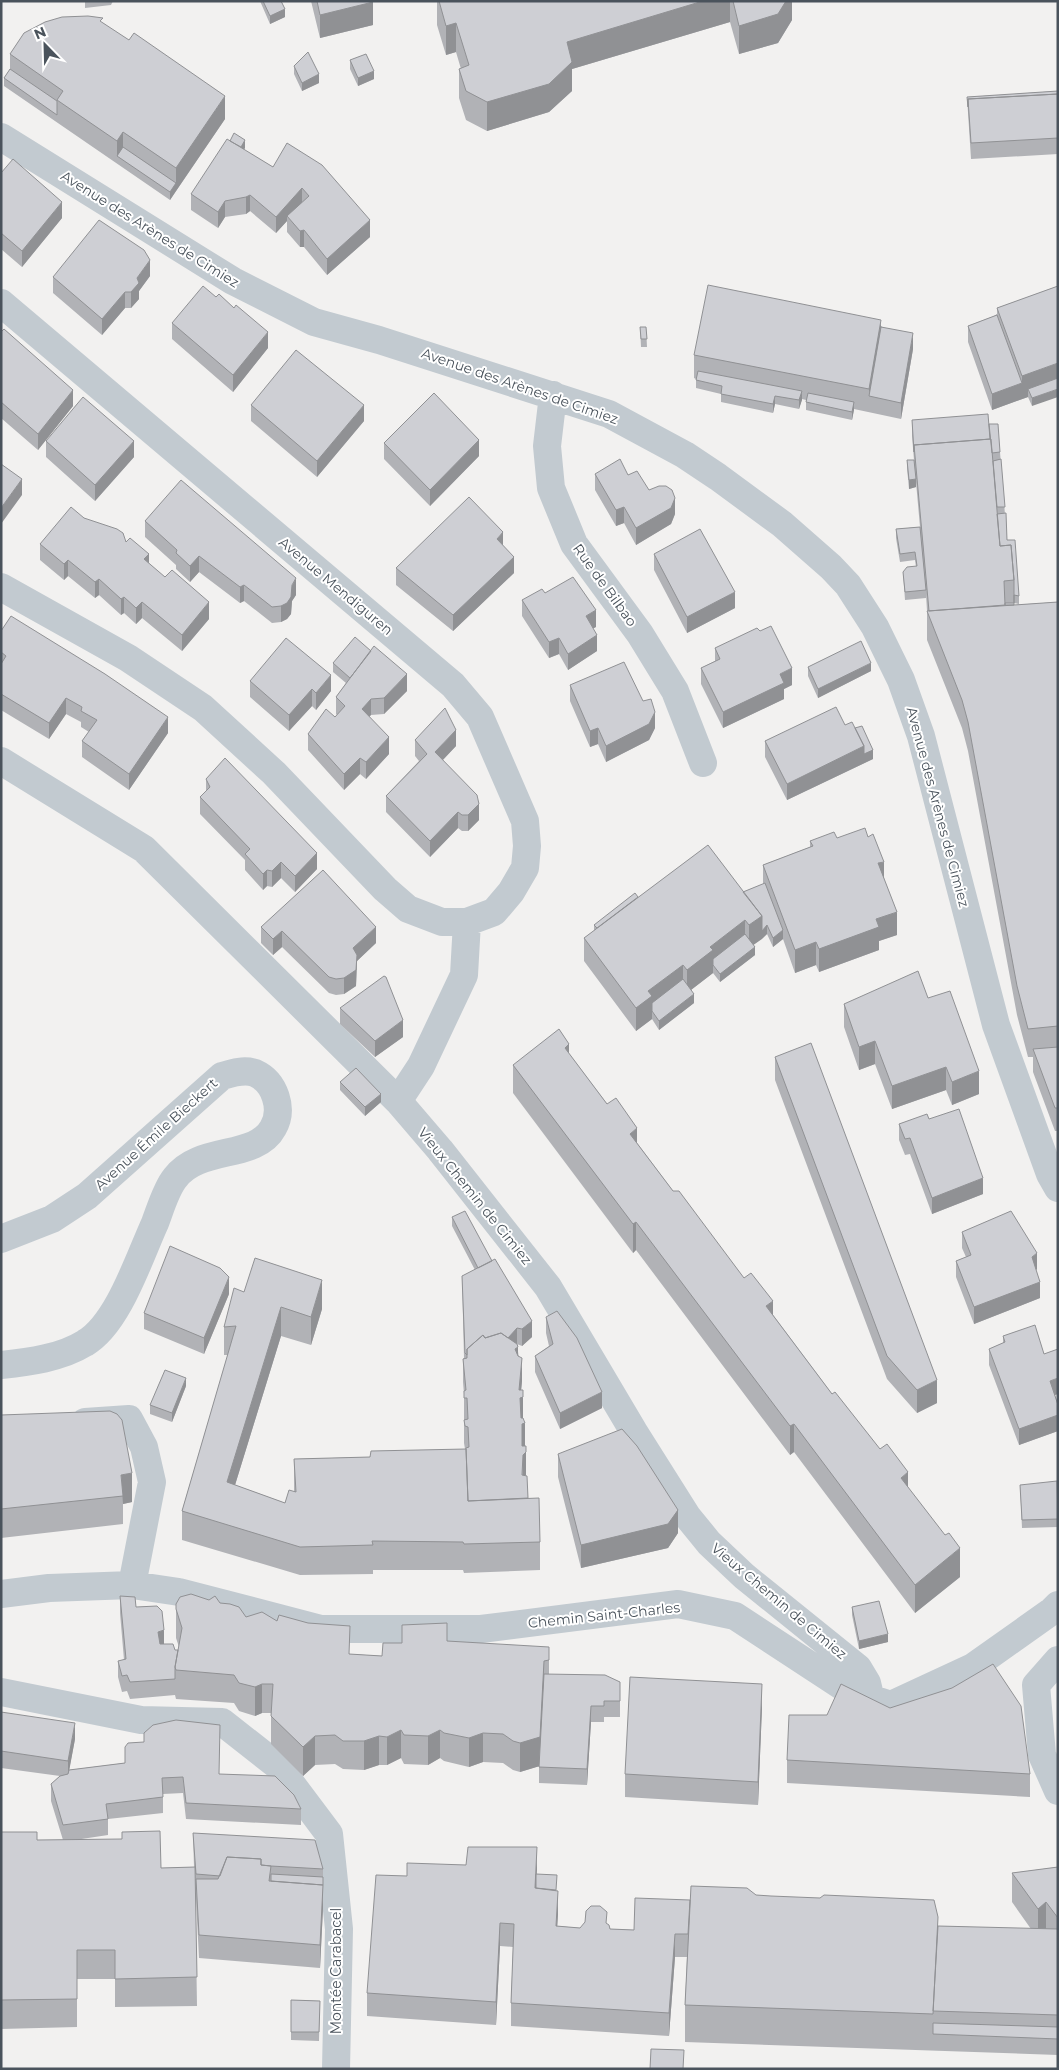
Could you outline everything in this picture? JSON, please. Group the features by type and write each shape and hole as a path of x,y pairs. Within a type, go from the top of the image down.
{"street":[{"name":"Avenue des Arènes de Cimiez","path":"1,137 233,281 314,322 378,340 609,414 677,451 718,477 782,524 848,585 876,627 901,680 921,736 996,1025 1050,1174 1058,1188"},
{"name":"Avenue Mendiguren","path":"1,303 453,686 480,717 525,821 527,846 525,868 512,892 494,912 467,922 442,922 408,909 385,889 267,767 203,708 128,658 1,588"},
{"name":"Rue de Bilbao","path":"553,395 547,446 551,488 554,496 574,544 640,634 675,691 703,763"},
{"name":"Vieux Chemin de Cimiez","path":"1,761 144,849 398,1101 446,1158 548,1287 634,1432 687,1516 709,1543 744,1576 858,1668 867,1683 871,1700"},
{"path":"398,1101 421,1066 464,975 467,922"},
{"name":"Avenue Émile Bieckert","path":"1,1239 52,1219 87,1196 222,1076 239,1071 254,1073 265,1080 272,1088 278,1102 277,1115 274,1128 262,1141 239,1150 214,1154 191,1163 174,1178 110,1320 86,1343 54,1356 1,1365"},
{"path":"60,1423 129,1419 144,1447 152,1482 132,1585"},
{"name":"Chemin Saint-Charles","path":"1,1594 49,1588 132,1585 179,1592 321,1629 481,1629 678,1604 735,1616 851,1692 871,1700 892,1705 973,1668 1058,1605"},
{"path":"1058,1660 1036,1685 1042,1755 1058,1791"},
{"name":"Montée Carabacel","path":"1,1692 141,1720 222,1722 278,1766 329,1834 339,1929 336,2069"}],"building":[{"path":"263,1 281,1 285,9 270,16"},
{"path":"317,1 373,1 373,2 320,15"},
{"path":"439,1 703,1 567,42 572,62 549,84 487,102 466,91 459,69 469,65 456,23 446,26"},
{"path":"733,1 786,1 778,14 739,26"},
{"path":"88,16 103,18 100,21 129,40 134,33 225,96 176,168 123,132 117,141 57,100 63,91 10,54 24,33 45,22 62,17"},
{"path":"308,52 319,74 302,83 294,66"},
{"path":"366,54 374,71 358,78 350,60"},
{"path":"10,69 57,101 57,115 4,78"},
{"path":"1058,91 1058,94 968,99 968,107 967,97"},
{"path":"1058,94 1058,138 971,143 968,99"},
{"path":"234,133 245,140 241,147 230,141"},
{"path":"227,139 273,167 287,143 322,165 370,220 327,259 304,230 300,231 287,216 309,196 302,188 276,217 250,195 225,201 218,212 191,194"},
{"path":"123,147 176,183 170,192 117,156"},
{"path":"13,159 62,202 22,251 1,233 1,173"},
{"path":"99,220 144,250 150,260 137,278 139,283 131,292 125,292 102,319 53,277"},
{"path":"708,285 881,320 869,389 694,355"},
{"path":"203,286 216,297 219,294 234,308 236,305 268,332 233,375 172,323"},
{"path":"1058,286 1058,363 1022,376 997,308"},
{"path":"997,315 1022,383 992,394 968,326"},
{"path":"640,327 646,327 647,339 641,339"},
{"path":"881,327 913,333 901,403 869,396"},
{"path":"4,329 73,390 38,434 1,402 1,332"},
{"path":"296,350 364,405 317,461 251,405"},
{"path":"698,371 802,391 799,400 775,396 773,404 721,394 722,386 696,380"},
{"path":"1058,378 1058,389 1032,398 1028,389"},
{"path":"434,393 479,440 430,490 384,443"},
{"path":"808,393 854,402 852,412 806,402"},
{"path":"83,397 134,441 95,485 46,441"},
{"path":"988,414 990,439 914,445 914,452 912,420"},
{"path":"989,424 998,424 1000,452 992,453"},
{"path":"991,439 1000,546 1011,545 1014,580 1004,581 1005,605 929,611 914,445"},
{"path":"620,459 628,475 637,471 649,490 659,486 666,486 672,490 675,498 671,508 636,528 624,507 616,510 595,474"},
{"path":"1001,459 1005,507 997,507 993,461"},
{"path":"907,460 914,460 916,479 909,480"},
{"path":"1,464 22,479 1,508"},
{"path":"181,480 296,578 292,585 291,597 287,603 272,607 244,585 240,587 199,556 190,566 176,553 177,550 145,521"},
{"path":"469,497 503,532 497,539 514,557 453,615 396,568"},
{"path":"71,507 84,518 117,529 123,533 126,542 130,538 149,554 144,559 165,577 172,570 209,602 182,635 142,602 136,608 124,597 121,599 99,579 95,582 68,560 64,564 40,544"},
{"path":"1006,513 1007,540 1015,540 1019,596 1014,595 1011,545 1000,546 997,514"},
{"path":"920,527 926,590 905,592 903,572 907,567 917,566 915,552 900,554 896,529"},
{"path":"700,529 735,592 687,617 654,554"},
{"path":"573,577 596,610 586,616 597,635 568,654 559,638 549,642 522,600 542,589 545,593"},
{"path":"1058,602 1058,1026 1028,1029 1017,986 968,722 962,700 927,611"},
{"path":"1005,603 1014,603 1014,605 1005,605"},
{"path":"11,616 105,674 168,717 129,774 82,741 97,720 81,711 82,707 66,698 49,723 1,694 1,664 6,656 1,652 1,631"},
{"path":"771,626 792,668 780,674 784,683 723,712 701,668 720,659 715,648 757,628 760,631"},
{"path":"355,637 371,651 350,678 333,663"},
{"path":"286,638 331,675 316,693 312,689 289,715 250,681"},
{"path":"861,641 871,663 818,689 808,667"},
{"path":"374,646 407,674 384,698 371,699 362,709 389,737 366,762 360,758 344,774 308,734 326,709 335,717 345,706 336,697"},
{"path":"624,662 643,701 651,699 655,712 649,724 606,746 598,728 590,731 570,685"},
{"path":"836,707 845,725 852,722 864,746 787,784 765,741"},
{"path":"445,708 456,730 435,752 477,795 479,804 468,815 462,815 458,812 430,841 386,796 427,754 415,740"},
{"path":"862,726 873,750 864,754 864,746 855,728"},
{"path":"225,758 317,853 295,876 281,862 272,871 267,870 263,874 245,854 250,849 200,797 210,787 206,779"},
{"path":"865,828 868,837 873,834 884,862 878,863 897,912 876,919 879,927 819,949 816,942 795,950 763,865 813,846 810,841 834,832 837,838"},
{"path":"708,845 762,916 749,925 745,920 710,947 713,950 687,970 683,965 648,991 652,996 636,1008 584,938"},
{"path":"323,870 376,927 353,948 357,955 356,970 344,978 336,979 329,977 282,931 273,939 261,927"},
{"path":"765,883 783,930 773,938 767,925 762,931 762,916 743,892"},
{"path":"635,893 638,897 597,928 594,925"},
{"path":"745,934 755,947 720,974 713,965 713,959"},
{"path":"918,971 928,998 950,991 979,1071 952,1082 946,1067 892,1086 875,1041 859,1047 844,1004"},
{"path":"384,976 403,1020 375,1041 340,1008"},
{"path":"683,979 694,994 659,1021 652,1011 652,1003"},
{"path":"559,1029 569,1044 565,1048 607,1104 616,1098 637,1128 630,1134 673,1191 679,1191 744,1278 751,1273 773,1301 766,1306 832,1394 835,1392 880,1449 887,1444 908,1472 901,1478 945,1535 949,1533 960,1548 915,1585 794,1424 790,1426 636,1222 633,1224 513,1065"},
{"path":"811,1043 937,1380 917,1390 887,1356 775,1057"},
{"path":"1058,1047 1058,1108 1055,1108 1033,1049"},
{"path":"356,1068 381,1094 365,1107 340,1082"},
{"path":"959,1109 983,1178 932,1198 910,1138 905,1139 899,1124 927,1114 929,1119"},
{"path":"465,1211 492,1261 478,1268 452,1217"},
{"path":"1011,1211 1037,1253 1032,1257 1040,1282 974,1307 956,1261 971,1255 962,1232"},
{"path":"170,1246 220,1268 229,1277 204,1338 144,1313"},
{"path":"255,1258 322,1280 311,1317 281,1307 227,1482 285,1503 289,1490 296,1492 294,1459 370,1457 371,1451 466,1449 468,1501 539,1498 540,1542 464,1544 463,1542 372,1541 373,1545 300,1547 182,1511 236,1326 224,1327 234,1288 244,1292"},
{"path":"495,1259 532,1321 522,1329 517,1328 508,1338 501,1333 485,1338 483,1335 467,1349 467,1355 465,1353 462,1276"},
{"path":"557,1311 577,1338 602,1392 560,1413 535,1356 553,1344 546,1317"},
{"path":"1035,1325 1044,1354 1058,1349 1058,1378 1050,1381 1058,1405 1058,1415 1019,1429 989,1349 1005,1342 1003,1336"},
{"path":"501,1333 517,1344 518,1347 515,1349 518,1356 522,1358 519,1390 523,1390 523,1397 520,1398 521,1418 523,1418 525,1423 522,1424 522,1446 526,1446 526,1452 523,1455 522,1475 527,1476 528,1498 468,1501 466,1448 469,1447 468,1427 465,1426 464,1420 468,1419 467,1398 464,1398 464,1391 466,1390 463,1359 467,1358 467,1349 483,1335 485,1338"},
{"path":"165,1370 186,1378 172,1413 150,1405"},
{"path":"110,1411 117,1414 122,1420 132,1473 121,1475 123,1496 1,1509 1,1415"},
{"path":"622,1429 637,1446 678,1510 668,1524 581,1545 558,1454"},
{"path":"1057,1481 1058,1519 1022,1520 1020,1485"},
{"path":"191,1594 209,1600 215,1596 220,1603 239,1607 246,1617 262,1612 277,1621 279,1615 308,1623 350,1626 349,1654 382,1656 383,1643 402,1643 402,1625 447,1623 447,1641 549,1647 549,1660 544,1661 540,1737 520,1743 513,1741 503,1734 483,1733 469,1738 444,1733 440,1730 428,1736 404,1735 401,1730 387,1737 379,1736 364,1741 343,1741 335,1735 315,1736 303,1747 271,1716 273,1684 262,1684 255,1687 239,1683 234,1675 176,1670 182,1628 176,1604 180,1597"},
{"path":"120,1596 135,1597 136,1607 157,1606 162,1611 164,1630 158,1632 160,1644 173,1644 175,1650 178,1650 175,1679 130,1682 127,1675 122,1676 118,1661 126,1659"},
{"path":"879,1601 888,1634 859,1641 852,1607"},
{"path":"993,1664 1021,1706 1030,1774 787,1760 789,1715 827,1715 841,1684 890,1708 952,1688"},
{"path":"544,1674 605,1675 620,1682 620,1701 604,1701 604,1706 591,1706 587,1769 539,1767"},
{"path":"630,1677 762,1684 758,1782 625,1774"},
{"path":"1,1712 75,1723 68,1761 1,1751"},
{"path":"176,1720 220,1725 219,1774 275,1776 294,1795 301,1809 186,1803 183,1777 162,1778 163,1797 106,1804 108,1819 63,1825 51,1784 60,1776 68,1774 69,1770 125,1763 125,1747 128,1743 144,1742 144,1733 153,1725"},
{"path":"160,1831 161,1868 195,1867 197,1977 115,1979 115,1950 77,1950 77,1999 1,2000 1,1832 37,1832 37,1840 122,1839 122,1832"},
{"path":"193,1833 315,1840 323,1869 261,1865 261,1859 227,1857 220,1876 196,1874"},
{"path":"468,1847 537,1847 535,1888 558,1891 556,1926 580,1928 585,1922 586,1911 591,1906 600,1906 607,1912 606,1923 610,1929 634,1930 635,1898 690,1900 688,1934 675,1934 669,2013 511,2003 514,1924 500,1923 496,2002 367,1993 376,1875 407,1876 407,1863 466,1865"},
{"path":"227,1857 261,1859 261,1865 271,1866 269,1881 323,1885 320,1945 199,1935 196,1879 218,1879"},
{"path":"1058,1867 1058,1918 1046,1902 1038,1909 1012,1873"},
{"path":"271,1874 323,1877 323,1885 271,1881"},
{"path":"536,1874 557,1875 556,1890 536,1888"},
{"path":"691,1886 747,1888 756,1895 771,1896 820,1898 824,1895 934,1900 938,1917 933,2014 685,2005"},
{"path":"938,1926 1058,1929 1058,2015 933,2011"},
{"path":"291,2000 320,2001 319,2032 291,2032"},
{"path":"933,2023 1058,2027 1058,2039 933,2034"},
{"path":"651,2049 684,2050 683,2069 650,2069"}]}
